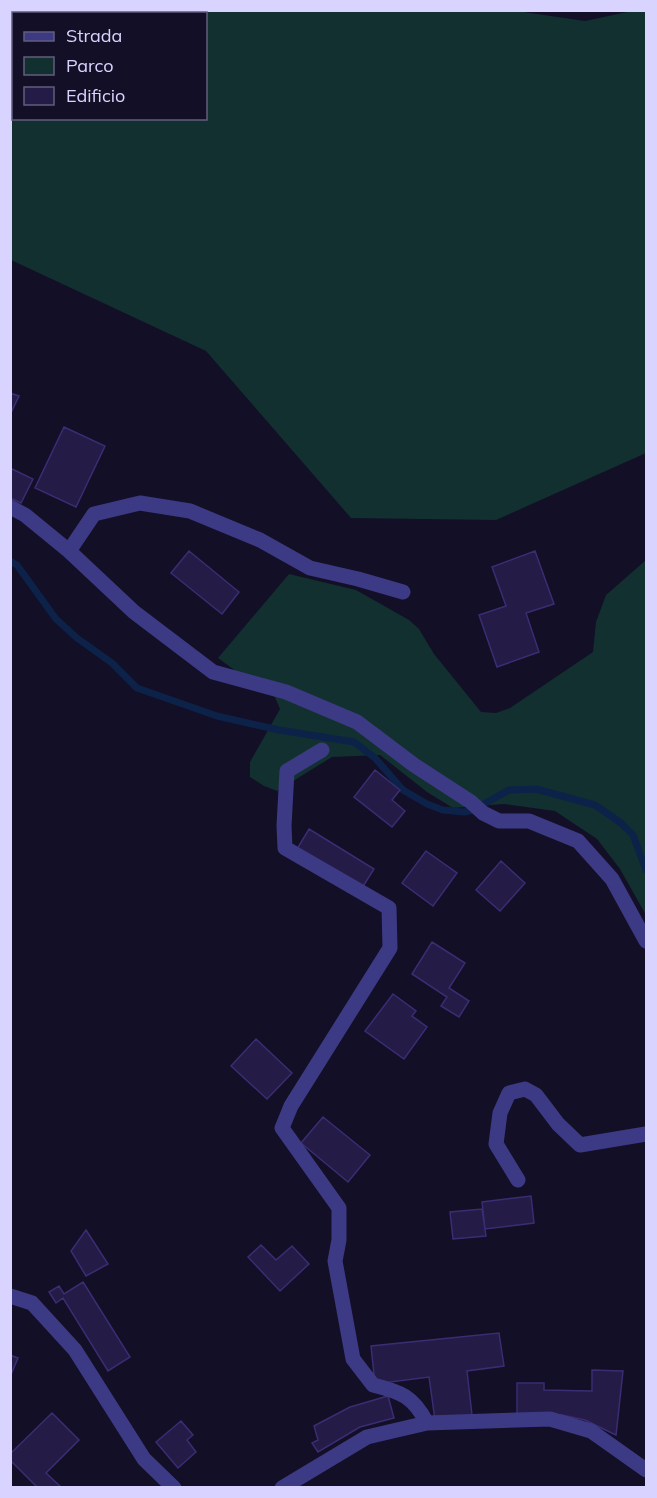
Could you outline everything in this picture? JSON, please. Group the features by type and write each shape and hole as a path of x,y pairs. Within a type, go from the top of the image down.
{"street":[{"path":"69,551 94,514 140,502 190,510 260,540 310,568 403,592"},
{"path":"10,507 25,515 69,551 134,612 213,672 286,692 357,722 432,777 471,802 483,813 499,821 529,821 578,841 612,879 646,941"},
{"path":"322,750 287,771 285,848 389,908 390,948 291,1106 282,1128 339,1208 339,1240 334,1261 353,1359 373,1385 400,1392 419,1407 427,1423"},
{"path":"518,1180 496,1143 500,1113 509,1093 525,1089 536,1095 558,1124 580,1145 646,1134"},
{"path":"10,1296 32,1303 75,1350 144,1459 174,1488"},
{"path":"282,1488 367,1437 427,1423 550,1419 591,1431 646,1470"}],"green space":[{"path":"510,10 585,21 632,11 646,11 646,453 496,520 351,518 206,351 11,260 11,11"},
{"path":"646,560 646,915 620,869 597,839 555,811 504,804 453,808 427,792 380,755 332,757 277,791 250,777 250,762 280,709 274,695 260,689 218,658 289,574 356,590 409,620 419,629 434,654 481,712 496,713 510,708 593,652 596,622 606,595"}],"building":[{"path":"10,393 19,396 10,415"},
{"path":"64,427 105,446 76,507 35,488"},
{"path":"10,468 33,479 21,503 10,498"},
{"path":"189,551 239,592 222,614 171,573"},
{"path":"535,551 554,604 526,613 539,652 497,667 479,615 506,606 492,567"},
{"path":"375,770 400,790 392,800 405,811 392,827 354,797"},
{"path":"309,829 374,869 362,888 297,849"},
{"path":"426,851 457,873 433,906 402,883"},
{"path":"501,861 525,883 500,911 476,890"},
{"path":"432,942 465,963 449,988 469,1001 459,1017 441,1006 447,997 412,974"},
{"path":"393,994 416,1011 412,1016 427,1027 404,1059 365,1031"},
{"path":"256,1039 292,1073 267,1099 231,1066"},
{"path":"323,1117 370,1155 348,1182 301,1143"},
{"path":"531,1196 534,1223 485,1229 482,1202"},
{"path":"482,1209 486,1236 453,1239 450,1212"},
{"path":"86,1230 108,1264 86,1276 71,1251"},
{"path":"261,1245 276,1260 292,1246 309,1264 280,1291 248,1257"},
{"path":"83,1282 130,1357 108,1371 63,1298 56,1303 49,1292 59,1286 64,1294"},
{"path":"499,1333 504,1366 467,1371 472,1415 435,1420 429,1377 375,1384 371,1346"},
{"path":"10,1355 18,1358 10,1377"},
{"path":"592,1370 623,1371 616,1435 585,1420 562,1415 517,1417 517,1383 544,1383 544,1390 592,1391"},
{"path":"388,1396 394,1418 360,1427 318,1452 312,1443 318,1440 314,1426 350,1407"},
{"path":"52,1413 79,1440 46,1473 61,1487 38,1488 10,1460 10,1454"},
{"path":"181,1421 193,1435 187,1440 196,1452 178,1468 156,1442"}],"waterway":[{"path":"10,561 17,565 56,619 77,638 112,663 137,688 217,716 279,730 354,742 375,758 403,790 443,810 464,812 473,810 509,790 536,789 595,805 621,823 633,835 646,870"}]}
